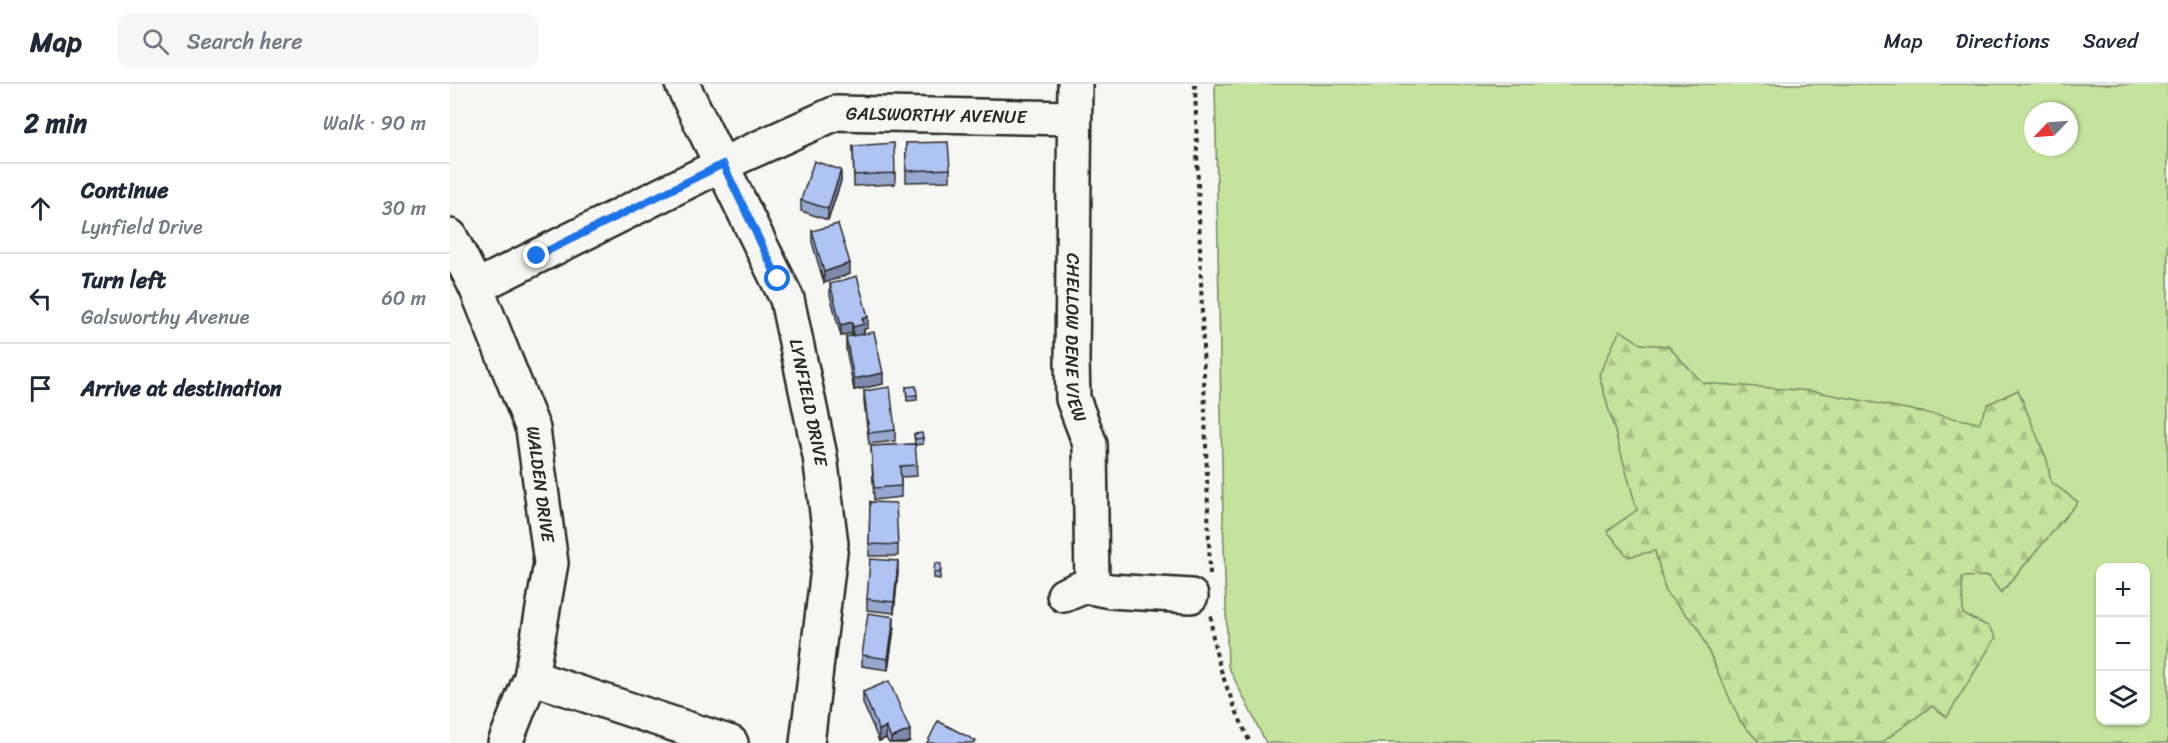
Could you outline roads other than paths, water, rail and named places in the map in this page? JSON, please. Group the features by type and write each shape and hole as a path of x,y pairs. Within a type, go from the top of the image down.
{"street":[{"name":"LYNFIELD DRIVE","path":"682,84 788,299 820,456 831,544 807,743"},
{"name":"CHELLOW DENE VIEW","path":"1075,84 1073,399 1090,444 1078,591 1204,594"},
{"name":"GALSWORTHY AVENUE","path":"476,287 723,164 836,113 1074,118"},
{"name":"WALDEN DRIVE","path":"450,236 476,287 533,429 551,563 531,677 505,743"},
{"path":"531,677 731,743"}]}
